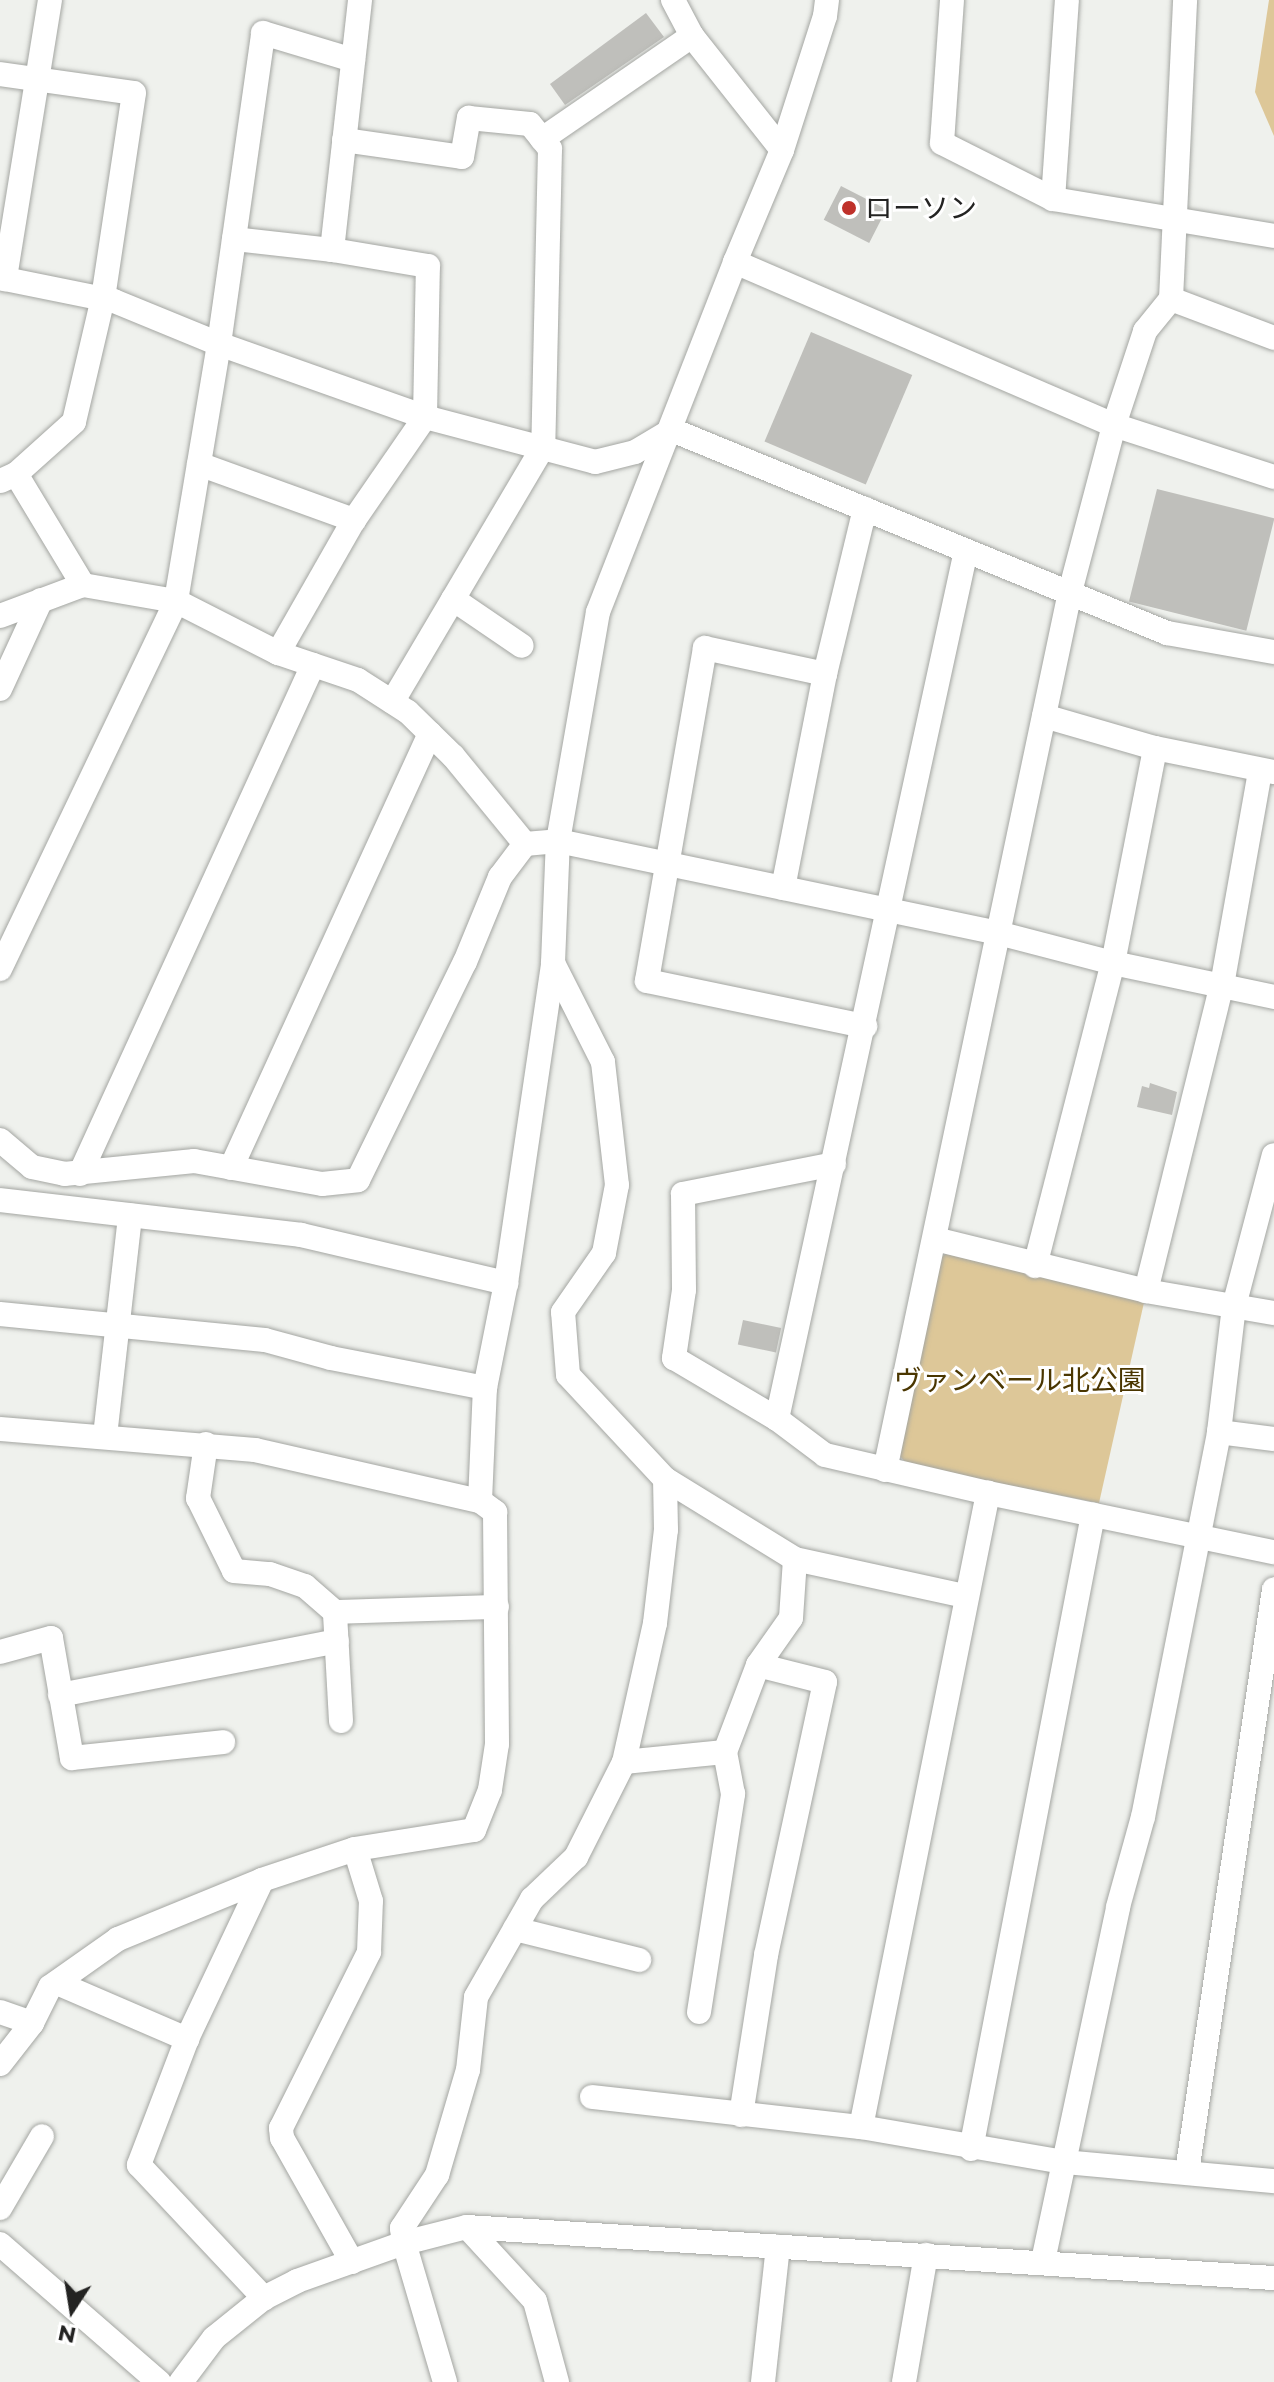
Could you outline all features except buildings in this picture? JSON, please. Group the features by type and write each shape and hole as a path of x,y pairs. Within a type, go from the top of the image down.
{"street":[{"path":"50,0 5,279 103,298 219,344 425,417 595,462 635,452 672,430"},
{"path":"332,250 360,0"},
{"path":"673,0 692,36 782,150"},
{"path":"480,1501 485,1388 506,1283 553,963 558,841 598,612 782,150 825,16 827,0"},
{"path":"952,0 942,143 1053,199 1274,236"},
{"path":"1053,199 1067,0"},
{"path":"885,1470 1070,592 1114,425 1145,331 1171,299 1185,0"},
{"path":"0,969 6,938 176,601 219,344 263,33 353,60"},
{"path":"542,139 692,36"},
{"path":"0,74 134,93 103,298 74,422 8,478 83,585"},
{"path":"344,140 462,157 469,118 530,124 550,149 543,447 392,702"},
{"path":"234,239 332,250 428,266 425,417 354,520 278,653"},
{"path":"735,262 1114,425 1274,477"},
{"path":"1171,299 1274,338"},
{"path":"672,430 1167,633 1274,652"},
{"path":"199,464 354,520"},
{"path":"783,888 825,674 865,509"},
{"path":"777,1419 966,551"},
{"path":"0,616 30,608 41,600 83,585 176,601 278,653 358,680 392,702 430,733 453,756 525,844"},
{"path":"453,599 522,646"},
{"path":"0,689 41,600"},
{"path":"825,674 705,648 647,981 865,1026"},
{"path":"80,1174 313,665"},
{"path":"1044,716 1155,748 1267,771 1222,985 1146,1291"},
{"path":"231,1168 430,733"},
{"path":"1035,1266 1113,963 1155,748"},
{"path":"0,1140 32,1167 80,1174 194,1161 322,1184 358,1180 465,962 500,877 525,844 558,841 998,933 1113,963 1274,997"},
{"path":"553,963 603,1062 617,1185 604,1253 563,1312 568,1375 665,1479 795,1559 965,1596"},
{"path":"1043,2261 1118,1907 1143,1817 1219,1432 1234,1306 1274,1155"},
{"path":"834,1164 683,1194 684,1290 674,1358 777,1419 825,1455 988,1493 1274,1552"},
{"path":"0,1200 301,1235 506,1283"},
{"path":"105,1436 130,1215"},
{"path":"935,1239 1146,1291 1274,1313"},
{"path":"0,1314 265,1340 331,1358 485,1388"},
{"path":"0,1429 255,1450 480,1501 495,1512 497,1607 497,1744 490,1790 474,1830 355,1849 262,1880 118,1939 50,1987 32,2023 0,2064"},
{"path":"1219,1432 1274,1439"},
{"path":"206,1444 198,1498 234,1571 270,1574 305,1586 335,1612 497,1607"},
{"path":"445,2382 402,2228 437,2175 468,2070 476,1997 532,1899 576,1857 624,1762 655,1623 666,1530 665,1479"},
{"path":"861,2127 988,1493"},
{"path":"971,2149 1093,1515"},
{"path":"699,2012 733,1794 725,1752 758,1665 791,1618 795,1559"},
{"path":"1187,2172 1274,1589"},
{"path":"335,1612 341,1721"},
{"path":"0,1652 51,1638 72,1758 223,1742"},
{"path":"60,1695 337,1641"},
{"path":"741,2115 766,1955 825,1682 758,1665"},
{"path":"624,1762 725,1752"},
{"path":"352,2262 282,2138 281,2128 369,1952 371,1901 355,1849"},
{"path":"262,1880 187,2039 139,2165 264,2298"},
{"path":"515,1929 639,1960"},
{"path":"57,1983 187,2039"},
{"path":"0,2012 32,2023"},
{"path":"592,2097 861,2127 971,2149 1064,2162 1274,2181"},
{"path":"0,2208 42,2136"},
{"path":"467,2227 535,2301 557,2382"},
{"path":"181,2382 214,2338 264,2298 297,2281 404,2243 467,2227 1274,2278"},
{"path":"0,2244 159,2382"},
{"path":"763,2382 778,2247"},
{"path":"904,2382 926,2255"}],"green space":[{"path":"1269,0 1274,0 1274,136 1255,92"},
{"name":"ヴァンベール北公園","path":"946,1254 1145,1298 1099,1503 909,1466 898,1454 936,1260"}],"place":[{"name":"ローソン","path":"849,208"}]}
